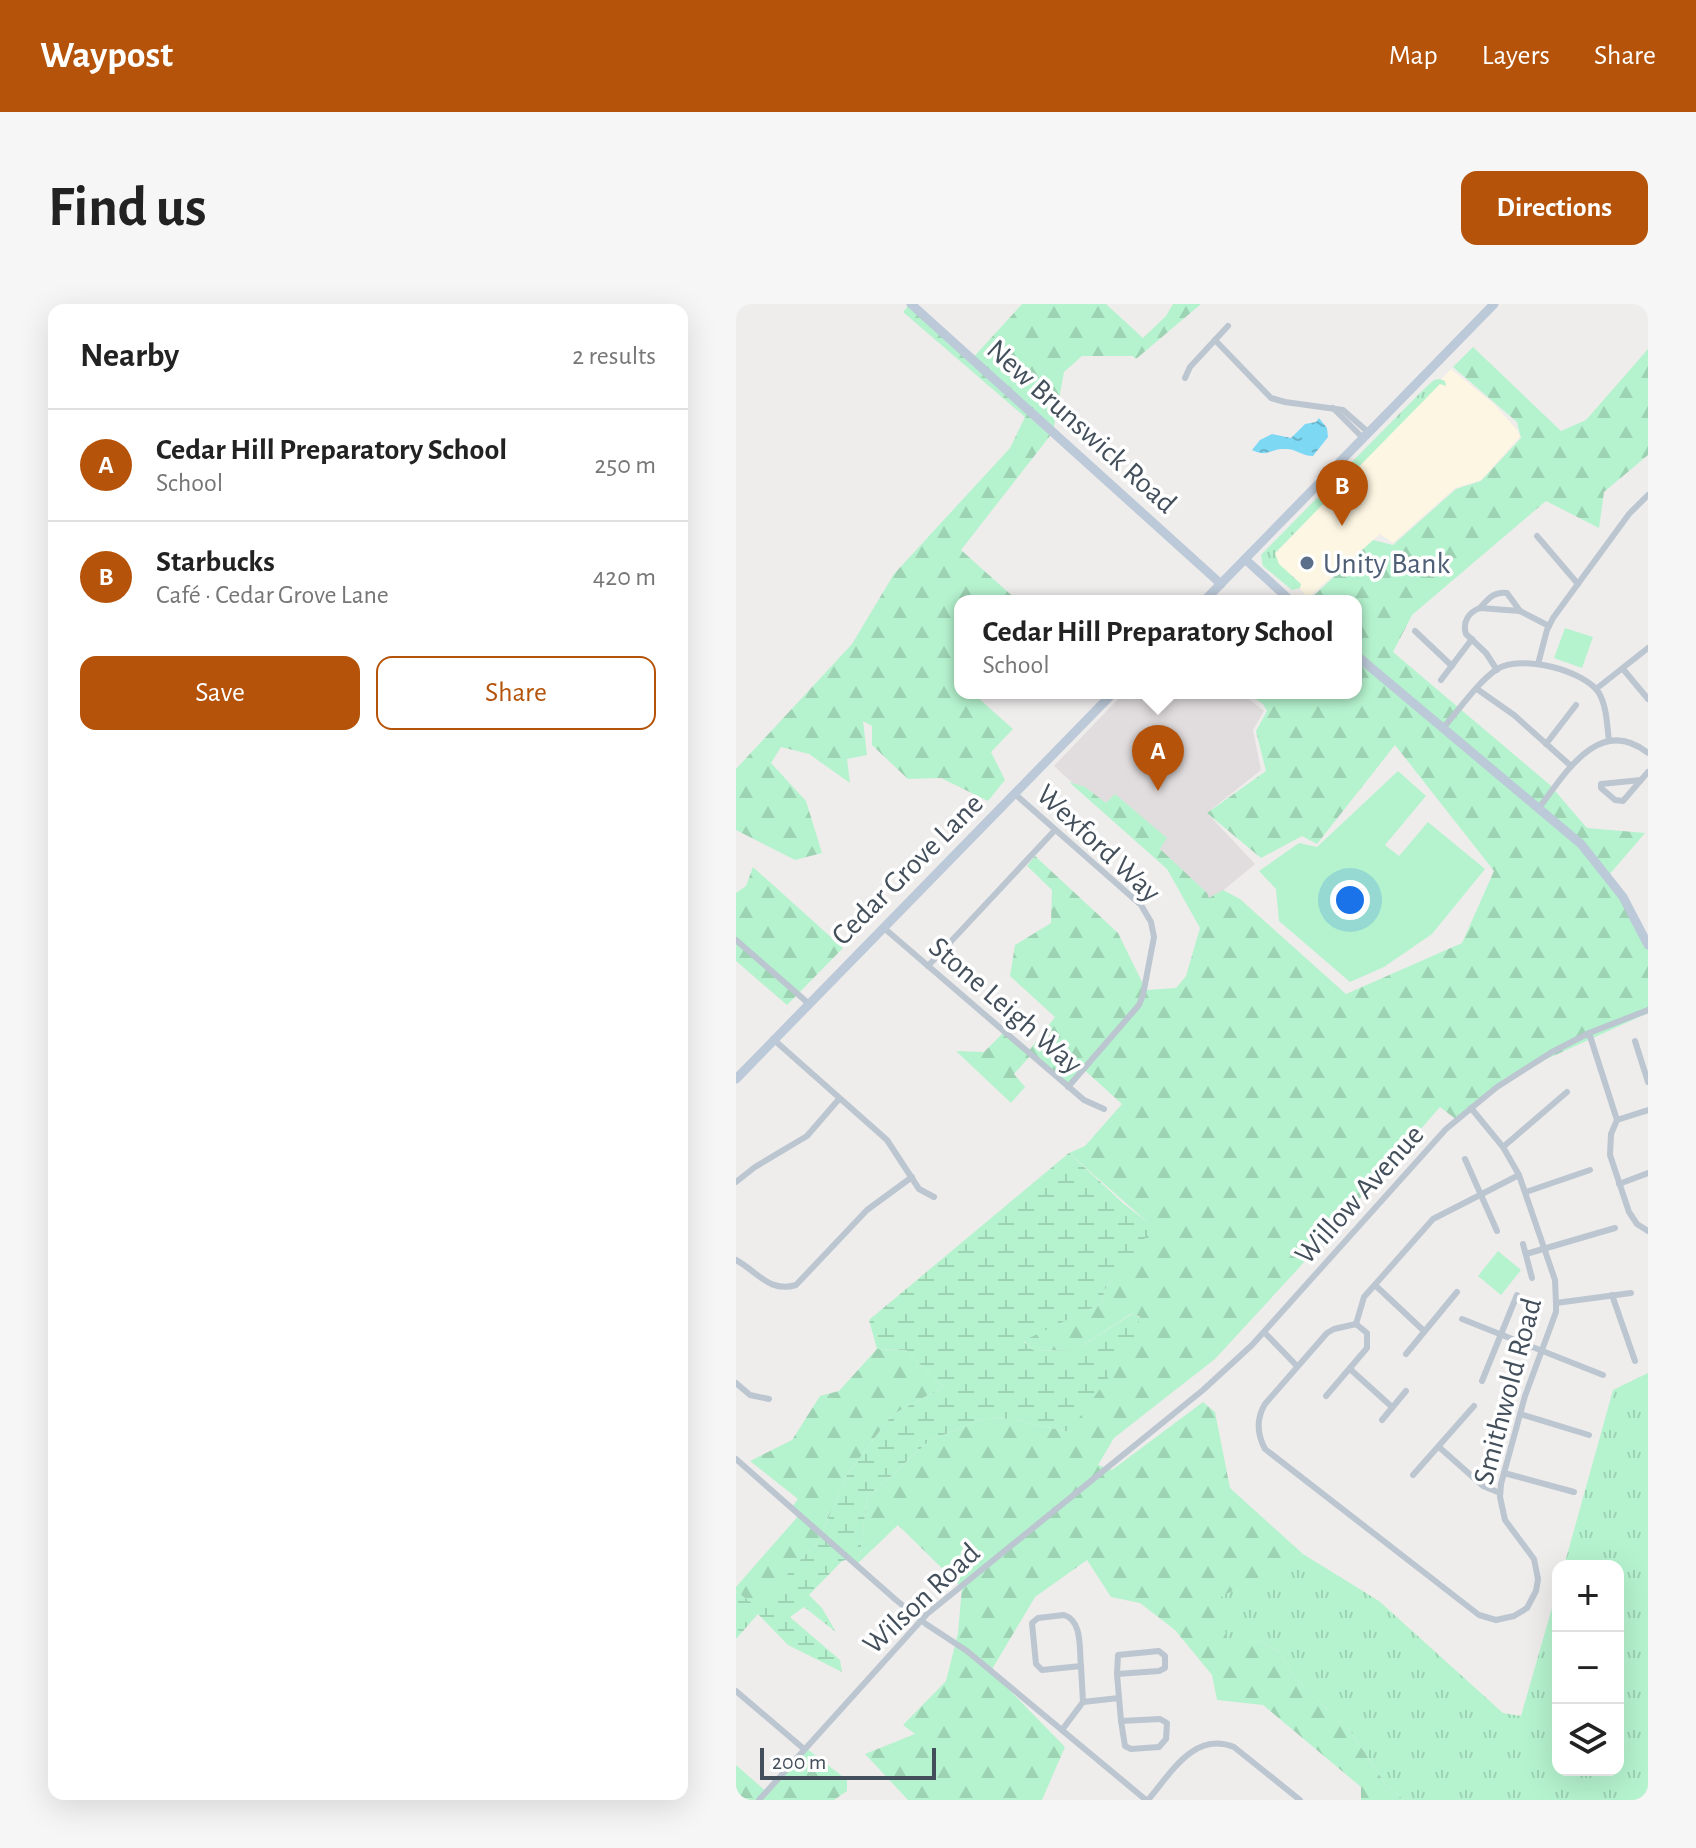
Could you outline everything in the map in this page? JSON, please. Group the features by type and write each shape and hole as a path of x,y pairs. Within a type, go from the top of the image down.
{"main road":[{"name":"New Brunswick Road","path":"911,304 1221,584"},
{"path":"1210,595 1494,304"},
{"path":"1246,560 1284,595"},
{"path":"1362,660 1581,844 1605,872 1634,915 1648,945"},
{"name":"Cedar Grove Lane","path":"736,1079 1107,699"}],"street":[{"path":"1185,378 1190,367 1228,326"},
{"path":"1215,340 1271,398 1346,411 1366,435"},
{"path":"1538,664 1549,626 1629,514 1648,495"},
{"path":"1537,536 1578,584"},
{"path":"1480,608 1491,596 1501,592 1507,593 1520,611"},
{"path":"1497,670 1486,653 1466,634 1465,622 1474,610 1520,611 1549,626"},
{"path":"1415,631 1452,666"},
{"path":"1441,680 1472,639"},
{"path":"1596,689 1648,648"},
{"path":"1443,728 1497,670 1514,663 1538,664 1569,672 1596,689 1605,711 1609,741"},
{"path":"1623,669 1648,699"},
{"path":"1477,689 1514,715 1571,766"},
{"path":"1546,744 1576,705"},
{"path":"1539,808 1586,750 1609,741 1633,745 1648,753"},
{"path":"1641,780 1601,784 1601,788 1615,800 1623,801 1648,772"},
{"name":"Wexford Way","path":"1015,794 1141,905 1151,922 1154,937 1139,1005 1068,1087"},
{"path":"928,966 1055,830"},
{"name":"Stone Leigh Way","path":"884,928 1068,1087 1084,1100 1104,1109"},
{"path":"736,940 808,1003"},
{"name":"Willow Avenue","path":"1131,1448 1203,1390 1265,1333 1446,1129 1497,1087 1552,1052 1589,1033 1648,1010"},
{"path":"1589,1033 1617,1120 1609,1150 1619,1184 1632,1218 1648,1231"},
{"path":"773,1039 893,1146 923,1192 934,1197"},
{"path":"1635,1041 1648,1082"},
{"path":"1503,1147 1567,1092"},
{"path":"736,1182 807,1136 839,1099"},
{"name":"Smithwold Road","path":"1356,1324 1327,1333 1296,1365 1260,1412 1258,1432 1265,1449 1463,1605 1485,1618 1496,1620 1514,1616 1527,1608 1538,1579 1534,1559 1505,1520 1500,1493 1520,1414 1556,1312 1555,1280 1519,1175 1503,1147 1471,1108"},
{"path":"1617,1120 1648,1110"},
{"path":"1465,1159 1497,1231"},
{"path":"1526,1192 1590,1170"},
{"path":"1619,1184 1647,1174"},
{"path":"1326,1396 1367,1348 1367,1333 1356,1324 1361,1304 1375,1285 1433,1219 1519,1175"},
{"path":"736,1260 773,1287 796,1285 867,1210 912,1177"},
{"path":"1526,1254 1615,1228"},
{"path":"1523,1244 1532,1278"},
{"path":"1375,1285 1424,1331"},
{"path":"1406,1354 1457,1292"},
{"path":"1556,1303 1631,1293"},
{"path":"1482,1381 1517,1295"},
{"path":"1612,1295 1635,1361"},
{"path":"1462,1319 1603,1375"},
{"path":"1265,1333 1296,1365"},
{"path":"1350,1369 1392,1407"},
{"path":"736,1383 750,1395 769,1399"},
{"path":"1382,1420 1406,1391"},
{"path":"1413,1475 1474,1406"},
{"path":"1520,1414 1589,1435"},
{"path":"1439,1447 1483,1486 1500,1493"},
{"name":"Wilson Road","path":"759,1800 922,1620 1131,1448"},
{"path":"736,1459 922,1620 967,1651 1147,1800 1195,1748 1210,1743 1234,1747 1300,1800"},
{"path":"1504,1473 1574,1492"},
{"path":"1062,1730 1083,1702 1081,1666 1075,1621 1064,1615 1034,1620 1031,1630 1037,1667 1042,1670 1081,1666"},
{"path":"1117,1674 1159,1671 1165,1668 1165,1656 1159,1651 1124,1652 1117,1657 1117,1674 1121,1721 1125,1746 1131,1749 1159,1747 1166,1739 1165,1720 1121,1721"},
{"path":"736,1691 804,1749"},
{"path":"1083,1702 1119,1698"}],"shaded area":[{"path":"1451,369 1494,404 1518,431 1520,437 1481,480 1455,488 1393,543 1380,534 1311,595 1305,595 1272,557"},
{"path":"1118,699 1249,699 1264,711 1253,730 1261,770 1207,813 1255,864 1207,904 1054,766"}],"green space":[{"path":"1022,304 1106,304 1143,338 1166,316 1173,304 1201,304 1136,359 1133,356 1082,356 1064,372 1053,432 961,550 1011,595 954,595 954,699 979,699 1013,729 991,752 1005,780 988,801 941,778 908,779 872,745 872,726 863,721 867,755 847,759 850,783 809,754 781,747 771,763 806,801 822,853 795,860 736,830 736,769 852,644 894,574 1010,448 1025,417 903,312 908,306 969,362"},
{"path":"1473,347 1561,431 1586,420 1648,349 1648,455 1604,492 1599,528 1546,501 1412,615 1393,652 1550,785 1587,828 1645,833 1609,875 1648,943 1648,1013 1505,1078 1457,1120 1440,1107 1215,1359 1114,1438 1098,1465 1112,1470 1203,1402 1215,1412 1230,1488 1303,1554 1217,1599 1229,1645 1258,1641 1278,1650 1294,1677 1351,1732 1386,1785 1404,1800 1361,1800 1361,1787 1263,1705 1217,1700 1212,1675 1175,1630 1140,1603 1111,1597 1087,1560 1035,1597 991,1671 1065,1747 1042,1800 908,1800 865,1754 915,1734 903,1725 946,1681 958,1633 962,1588 898,1525 856,1565 848,1559 860,1556 867,1498 930,1440 987,1418 1012,1419 1069,1432 1140,1317 1132,1313 1074,1351 1033,1350 1023,1340 1100,1304 1107,1285 1153,1227 1069,1153 1085,1146 1122,1104 1081,1067 1067,1085 1031,1055 1014,1074 1025,1087 1011,1103 956,1051 984,1052 1004,1032 1028,1052 1055,1017 1010,976 1015,945 1051,923 1052,890 1027,866 1035,856 1118,933 1146,990 1176,988 1186,976 1200,928 1167,869 1069,782 1085,787 1106,803 1115,794 1167,838 1160,849 1209,898 1223,890 1240,899 1346,994 1462,943 1494,871 1395,745 1317,844 1302,836 1261,858 1207,813 1266,771 1256,731 1267,711 1256,699 1362,699 1362,595 1314,595 1373,540 1393,545 1456,489 1481,481 1521,438 1517,422 1453,367"},
{"path":"1440,379 1445,381 1446,386 1440,384 1339,487 1340,492 1335,491 1335,479 1425,388"},
{"path":"1324,496 1331,499 1331,503 1325,502 1275,553 1279,564 1301,584 1300,588 1292,590 1263,566 1261,555 1317,498"},
{"path":"1565,628 1593,637 1582,668 1554,658"},
{"path":"1398,771 1426,796 1385,845 1399,856 1428,822 1485,869 1432,934 1384,967 1350,982 1279,921 1276,889 1259,871 1299,843 1317,847"},
{"path":"753,867 843,948 787,1005 736,961 736,893 746,886"},
{"path":"1069,1153 1154,1227 1107,1285 1100,1304 1023,1341 1033,1350 1074,1351 1133,1313 1140,1318 1131,1346 1069,1432 1012,1419 987,1418 930,1440 867,1498 860,1556 842,1561 809,1595 822,1608 836,1632 804,1607 790,1617 840,1660 842,1672 788,1645 758,1614 736,1639 736,1591 757,1607 819,1540 847,1475 892,1415 943,1387 906,1350 877,1349 869,1320"},
{"path":"1498,1251 1521,1270 1501,1295 1478,1276"},
{"path":"877,1349 906,1350 943,1387 892,1415 847,1475 819,1540 757,1608 736,1591 736,1587 800,1514 792,1507 798,1499 750,1461 792,1440 820,1396 839,1391"},
{"path":"1648,1373 1648,1800 1404,1800 1386,1785 1351,1732 1294,1677 1278,1650 1258,1641 1229,1646 1216,1599 1303,1554 1379,1601 1503,1713 1521,1716 1552,1608 1552,1776 1624,1776 1624,1560 1566,1560 1613,1390"},
{"path":"806,1748 847,1780 847,1791 834,1800 736,1800 736,1765 768,1793"}],"water":[{"path":"1319,418 1327,428 1328,437 1313,456 1290,449 1266,453 1252,450 1260,440 1272,434 1291,438 1305,424 1316,422"}],"place":[{"name":"Starbucks","path":"1342,526"},
{"name":"Unity Bank","path":"1307,563"},
{"name":"Cedar Hill Preparatory School","path":"1158,791"}]}
